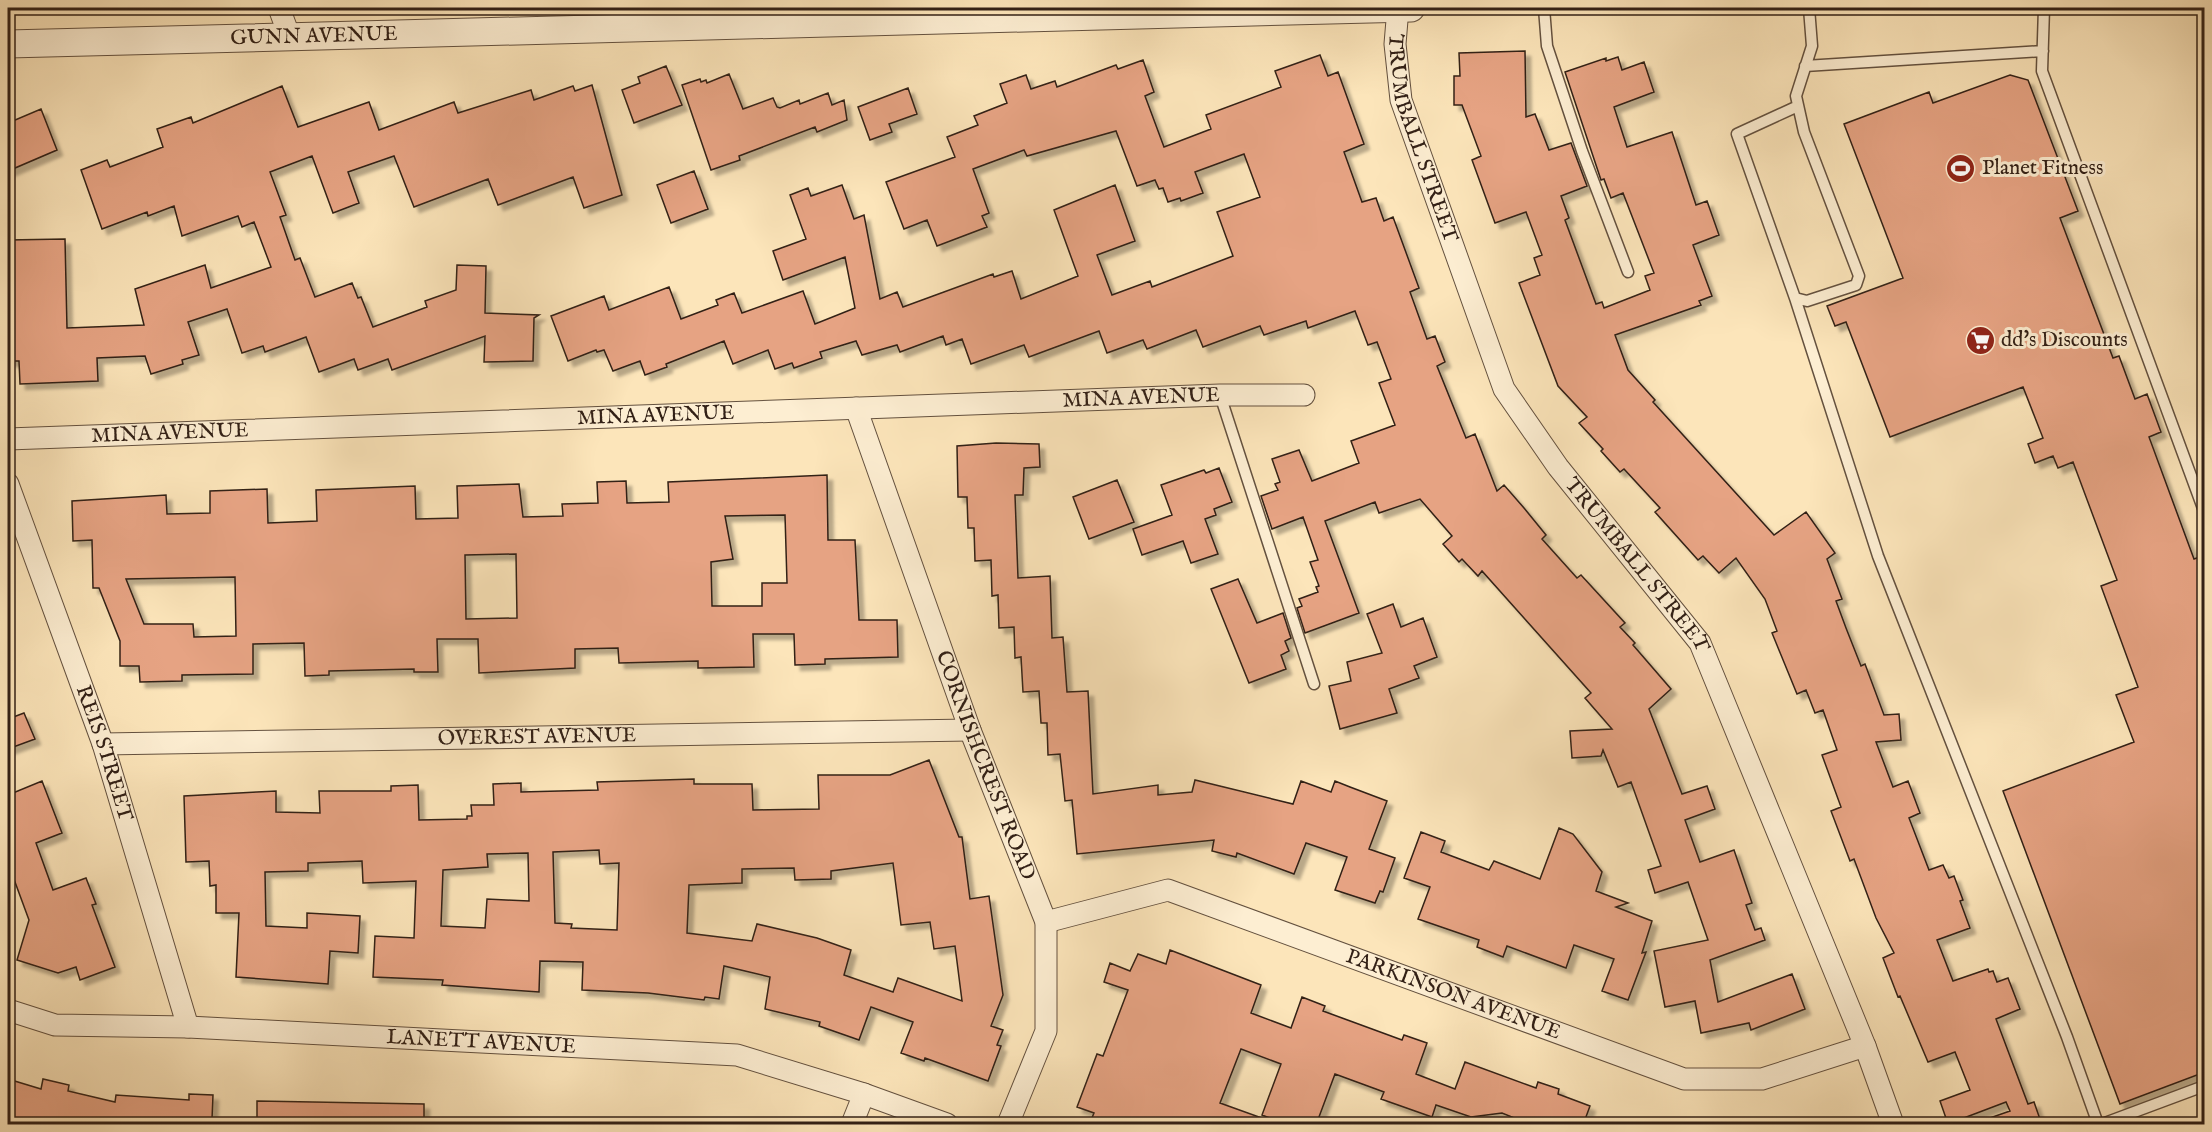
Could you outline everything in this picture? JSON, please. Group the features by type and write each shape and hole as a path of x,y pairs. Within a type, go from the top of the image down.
{"street":[{"path":"279,8 289,35"},
{"name":"TRUMBALL STREET","path":"1398,8 1395,44 1401,100 1504,389 1557,467 1700,643 1865,1046 1893,1125"},
{"name":"GUNN AVENUE","path":"8,44 770,16 1411,8"},
{"name":"MINA AVENUE","path":"8,439 1220,394 1304,394"},
{"name":"CORNISHCREST ROAD","path":"856,408 970,730 1046,922 1046,1031 1008,1125"},
{"name":"REIS STREET","path":"8,484 103,744 188,1027"},
{"name":"OVEREST AVENUE","path":"103,744 970,730"},
{"name":"PARKINSON AVENUE","path":"1046,922 1168,890 1684,1079 1762,1079 1865,1046"},
{"name":"LANETT AVENUE","path":"8,1010 55,1025 188,1027 737,1056 864,1094 947,1125"},
{"path":"852,1125 864,1094"}],"lane":[{"path":"1544,8 1547,46 1582,151 1628,273"},
{"path":"1795,298 1807,301 1856,285 1858,276 1804,132 1796,96 1812,46 1809,8"},
{"path":"2044,8 2042,71 2205,511"},
{"path":"1805,66 2043,51"},
{"path":"1798,106 1737,134 1795,298 1878,556 2100,1125 2205,1086"},
{"path":"1220,394 1314,684"}],"building":[{"path":"1525,51 1526,117 1535,114 1549,150 1571,143 1587,186 1561,196 1569,218 1565,220 1596,304 1602,302 1604,308 1650,290 1645,276 1654,273 1623,193 1611,198 1604,179 1601,180 1565,72 1606,58 1606,61 1618,57 1622,70 1644,62 1654,92 1614,107 1627,147 1672,132 1696,205 1707,201 1719,235 1693,245 1712,296 1699,301 1701,305 1615,335 1628,370 1655,400 1653,402 1774,535 1806,512 1835,553 1827,559 1842,599 1836,601 1861,666 1865,664 1884,715 1899,714 1901,740 1876,742 1893,787 1908,781 1920,813 1909,818 1929,870 1943,865 1949,878 1954,876 1963,900 1960,901 1970,928 1937,940 1953,981 1988,969 1989,972 1993,971 1997,982 2008,978 2020,1009 1996,1019 2028,1104 2034,1102 2042,1125 1978,1125 1978,1122 2010,1111 2006,1102 1948,1124 1940,1101 1970,1090 1955,1052 1928,1062 1900,996 1898,997 1883,958 1894,953 1876,918 1854,859 1850,861 1831,811 1841,807 1822,755 1837,750 1823,710 1815,713 1806,690 1797,694 1772,633 1777,631 1765,599 1736,558 1719,573 1703,556 1698,560 1655,512 1660,508 1624,469 1620,472 1601,451 1603,449 1579,423 1587,417 1558,386 1519,283 1540,275 1534,258 1542,255 1526,212 1495,223 1472,160 1481,156 1462,105 1454,105 1454,76 1460,76 1459,53"},
{"path":"1320,55 1328,76 1338,72 1364,144 1344,152 1362,202 1376,198 1384,221 1393,217 1419,288 1410,292 1427,339 1435,336 1445,362 1437,366 1466,438 1475,434 1497,491 1504,485 1546,535 1542,539 1577,578 1581,575 1625,623 1620,627 1671,689 1649,709 1682,794 1707,786 1715,809 1685,820 1700,862 1734,850 1752,903 1746,905 1755,930 1761,928 1765,940 1710,960 1718,1002 1792,974 1805,1009 1751,1030 1749,1023 1701,1033 1695,1001 1665,1007 1654,951 1708,940 1688,882 1655,893 1648,870 1661,866 1631,782 1618,787 1603,750 1601,756 1572,758 1570,731 1612,729 1585,698 1591,693 1482,571 1478,576 1462,559 1459,562 1443,544 1452,536 1420,499 1379,513 1375,502 1325,521 1359,613 1305,633 1297,608 1302,606 1299,599 1318,592 1316,587 1319,586 1310,562 1318,560 1303,517 1272,529 1261,496 1278,490 1275,484 1280,482 1272,459 1299,450 1312,481 1359,463 1351,441 1395,425 1379,383 1391,379 1377,342 1368,345 1355,311 1308,328 1306,321 1264,335 1260,326 1203,347 1196,330 1147,349 1143,340 1107,353 1099,331 1029,357 1024,345 971,364 962,339 946,345 943,336 900,352 897,345 862,355 856,341 820,352 822,358 794,368 792,363 775,369 768,350 733,364 724,341 666,364 667,367 645,375 640,361 613,371 604,350 597,352 596,350 568,361 551,316 604,296 609,310 669,287 681,319 718,305 716,300 734,293 742,313 803,291 815,324 855,308 845,257 783,280 773,251 806,239 790,195 808,188 811,196 842,185 854,219 864,215 880,299 897,292 903,307 993,274 994,277 1012,271 1021,299 1078,276 1054,210 1115,185 1135,241 1097,255 1112,295 1150,281 1152,287 1233,256 1217,212 1260,197 1244,154 1195,172 1203,193 1181,201 1180,198 1168,202 1163,188 1159,189 1155,180 1137,186 1116,131 1027,156 1024,150 973,169 989,213 982,216 987,227 937,246 927,220 904,229 886,182 955,157 947,137 978,125 974,116 1007,103 1000,84 1026,75 1031,89 1055,81 1057,87 1116,65 1118,69 1143,60 1154,92 1145,96 1164,147 1211,129 1206,115 1281,87 1275,71"},
{"path":"666,66 682,105 634,123 622,90 640,83 638,77"},
{"path":"729,74 743,109 773,98 777,107 780,108 799,100 800,104 828,93 832,105 844,100 847,120 817,132 815,127 739,156 740,160 711,170 682,85 700,79 701,82 706,80 707,83"},
{"path":"2010,75 2028,80 2078,211 2060,218 2113,358 2119,356 2135,399 2147,394 2161,432 2149,437 2194,559 2205,555 2205,1072 2120,1104 2003,791 2134,742 2116,695 2138,687 2101,586 2117,580 2073,462 2058,468 2053,456 2035,463 2028,444 2043,438 2023,387 1890,437 1846,322 1835,326 1827,306 1903,278 1844,124 1929,92 1933,103"},
{"path":"592,85 622,195 584,208 573,177 498,205 488,179 414,207 394,156 348,172 359,203 333,213 312,156 270,172 286,215 280,217 295,260 300,258 315,297 352,283 358,298 361,297 373,327 427,307 425,301 456,290 457,265 486,266 485,313 539,315 534,318 533,361 484,362 485,336 392,370 388,359 358,370 354,359 319,372 306,337 265,352 263,346 242,353 227,309 188,322 199,355 182,360 183,364 151,374 145,356 97,358 98,381 20,384 19,361 8,361 8,329 12,329 13,289 8,289 8,240 65,239 67,328 144,325 135,289 205,265 211,288 271,267 254,222 242,227 238,216 182,236 174,206 148,216 147,212 102,229 81,170 107,160 110,167 163,147 157,129 191,117 193,123 282,86 298,127 369,102 379,130 454,102 458,113 531,90 534,100 573,86 575,91"},
{"path":"908,88 917,114 889,124 892,132 870,140 858,107"},
{"path":"41,109 57,150 8,171 8,123"},
{"path":"694,171 708,209 671,223 657,185"},
{"path":"996,443 1039,444 1040,467 1024,468 1023,495 1015,495 1018,578 1050,576 1052,638 1063,637 1067,692 1088,691 1093,794 1158,785 1158,795 1192,792 1195,780 1293,804 1301,781 1331,792 1335,781 1387,801 1369,849 1395,858 1383,892 1380,891 1375,903 1335,890 1347,857 1306,843 1294,874 1237,853 1236,857 1212,851 1214,840 1077,854 1072,800 1065,801 1060,754 1048,755 1047,723 1041,723 1039,691 1023,692 1021,657 1015,658 1014,627 999,628 998,595 992,596 991,560 975,561 974,528 968,528 967,497 958,497 957,446"},
{"path":"1219,468 1232,502 1214,509 1216,515 1205,519 1218,554 1191,563 1183,541 1142,555 1133,529 1172,515 1161,485 1204,470 1206,473"},
{"path":"827,475 828,540 855,540 859,620 897,620 898,657 825,659 825,664 795,665 794,634 753,634 754,667 698,668 698,661 619,663 618,648 575,649 575,668 479,673 478,639 437,639 438,672 414,672 414,669 329,671 329,675 305,676 304,643 253,644 253,674 182,675 182,681 140,682 139,666 120,666 120,641 99,588 93,588 92,540 73,541 72,501 166,495 167,514 210,513 210,491 267,489 268,523 317,521 316,490 415,486 416,519 458,518 457,486 519,484 523,517 563,516 562,504 598,503 597,482 626,481 627,503 669,502 668,482","holes":["785,515 787,583 762,583 762,606 712,606 711,562 733,559 725,516","516,554 517,618 466,619 465,555","235,577 236,636 194,637 193,624 144,624 126,579"]},
{"path":"1117,480 1134,522 1089,539 1073,497"},
{"path":"1238,579 1257,623 1283,613 1291,638 1285,641 1289,651 1281,655 1286,669 1249,683 1211,589"},
{"path":"1393,604 1401,627 1423,618 1437,657 1414,666 1419,678 1389,689 1397,713 1340,729 1329,686 1351,681 1347,662 1382,653 1367,614"},
{"path":"24,713 35,739 8,749 8,719"},
{"path":"929,760 959,837 962,837 970,899 989,896 1003,995 991,1026 1003,1030 997,1045 1001,1046 988,1081 925,1058 924,1061 901,1053 913,1022 871,1007 859,1040 819,1026 820,1022 765,1009 770,977 724,966 719,999 705,997 704,1000 648,993 582,990 583,962 540,961 539,992 442,985 443,980 373,977 375,936 414,938 416,881 363,883 362,861 308,863 308,871 265,872 266,926 307,928 307,913 360,916 358,953 330,951 328,984 236,977 239,913 216,913 216,885 210,886 209,861 186,862 184,796 276,791 276,812 320,813 319,791 391,791 391,786 418,785 419,820 467,819 467,816 472,816 471,805 494,805 493,784 521,783 521,792 598,790 597,782 694,779 694,784 752,784 753,810 819,809 818,775 890,775","holes":["599,850 600,864 619,863 617,930 571,928 572,924 555,923 553,852","528,853 529,901 487,899 485,928 441,926 443,870 488,867 487,854","893,863 901,925 930,922 934,949 955,946 962,1001 898,978 893,992 844,975 851,950 817,938 757,924 752,941 687,933 689,885 742,883 742,869 794,868 795,880 831,879 831,871"]},
{"path":"42,781 62,833 36,843 53,890 86,878 96,904 92,905 115,967 80,980 76,967 58,973 17,960 29,920 8,863 8,795"},
{"path":"1559,828 1573,834 1602,872 1596,891 1628,903 1616,907 1652,921 1642,953 1646,952 1628,1000 1602,991 1614,959 1574,945 1566,968 1507,946 1503,957 1477,947 1479,940 1418,919 1430,887 1404,878 1421,832 1445,841 1441,852 1489,870 1494,861 1540,879"},
{"path":"1170,950 1261,985 1251,1013 1291,1028 1302,997 1325,1006 1323,1011 1402,1040 1404,1035 1427,1043 1416,1074 1455,1089 1465,1062 1536,1088 1538,1082 1559,1089 1558,1094 1590,1106 1583,1125 1532,1125 1502,1113 1471,1117 1436,1105 1432,1117 1381,1099 1384,1092 1335,1074 1316,1125 1288,1125 1262,1115 1281,1064 1241,1049 1220,1103 1273,1122 1272,1125 1089,1125 1094,1113 1077,1107 1097,1054 1103,1056 1128,990 1104,982 1110,963 1130,971 1138,954 1166,964"},
{"path":"8,1079 41,1089 43,1079 69,1085 68,1091 115,1102 116,1095 189,1100 189,1094 213,1095 212,1119 203,1119 203,1125 8,1125"},
{"path":"257,1101 424,1104 424,1125 257,1125"}],"place":[{"name":"Planet Fitness","path":"1961,168"},
{"name":"dd's Discounts","path":"1980,340"}]}
